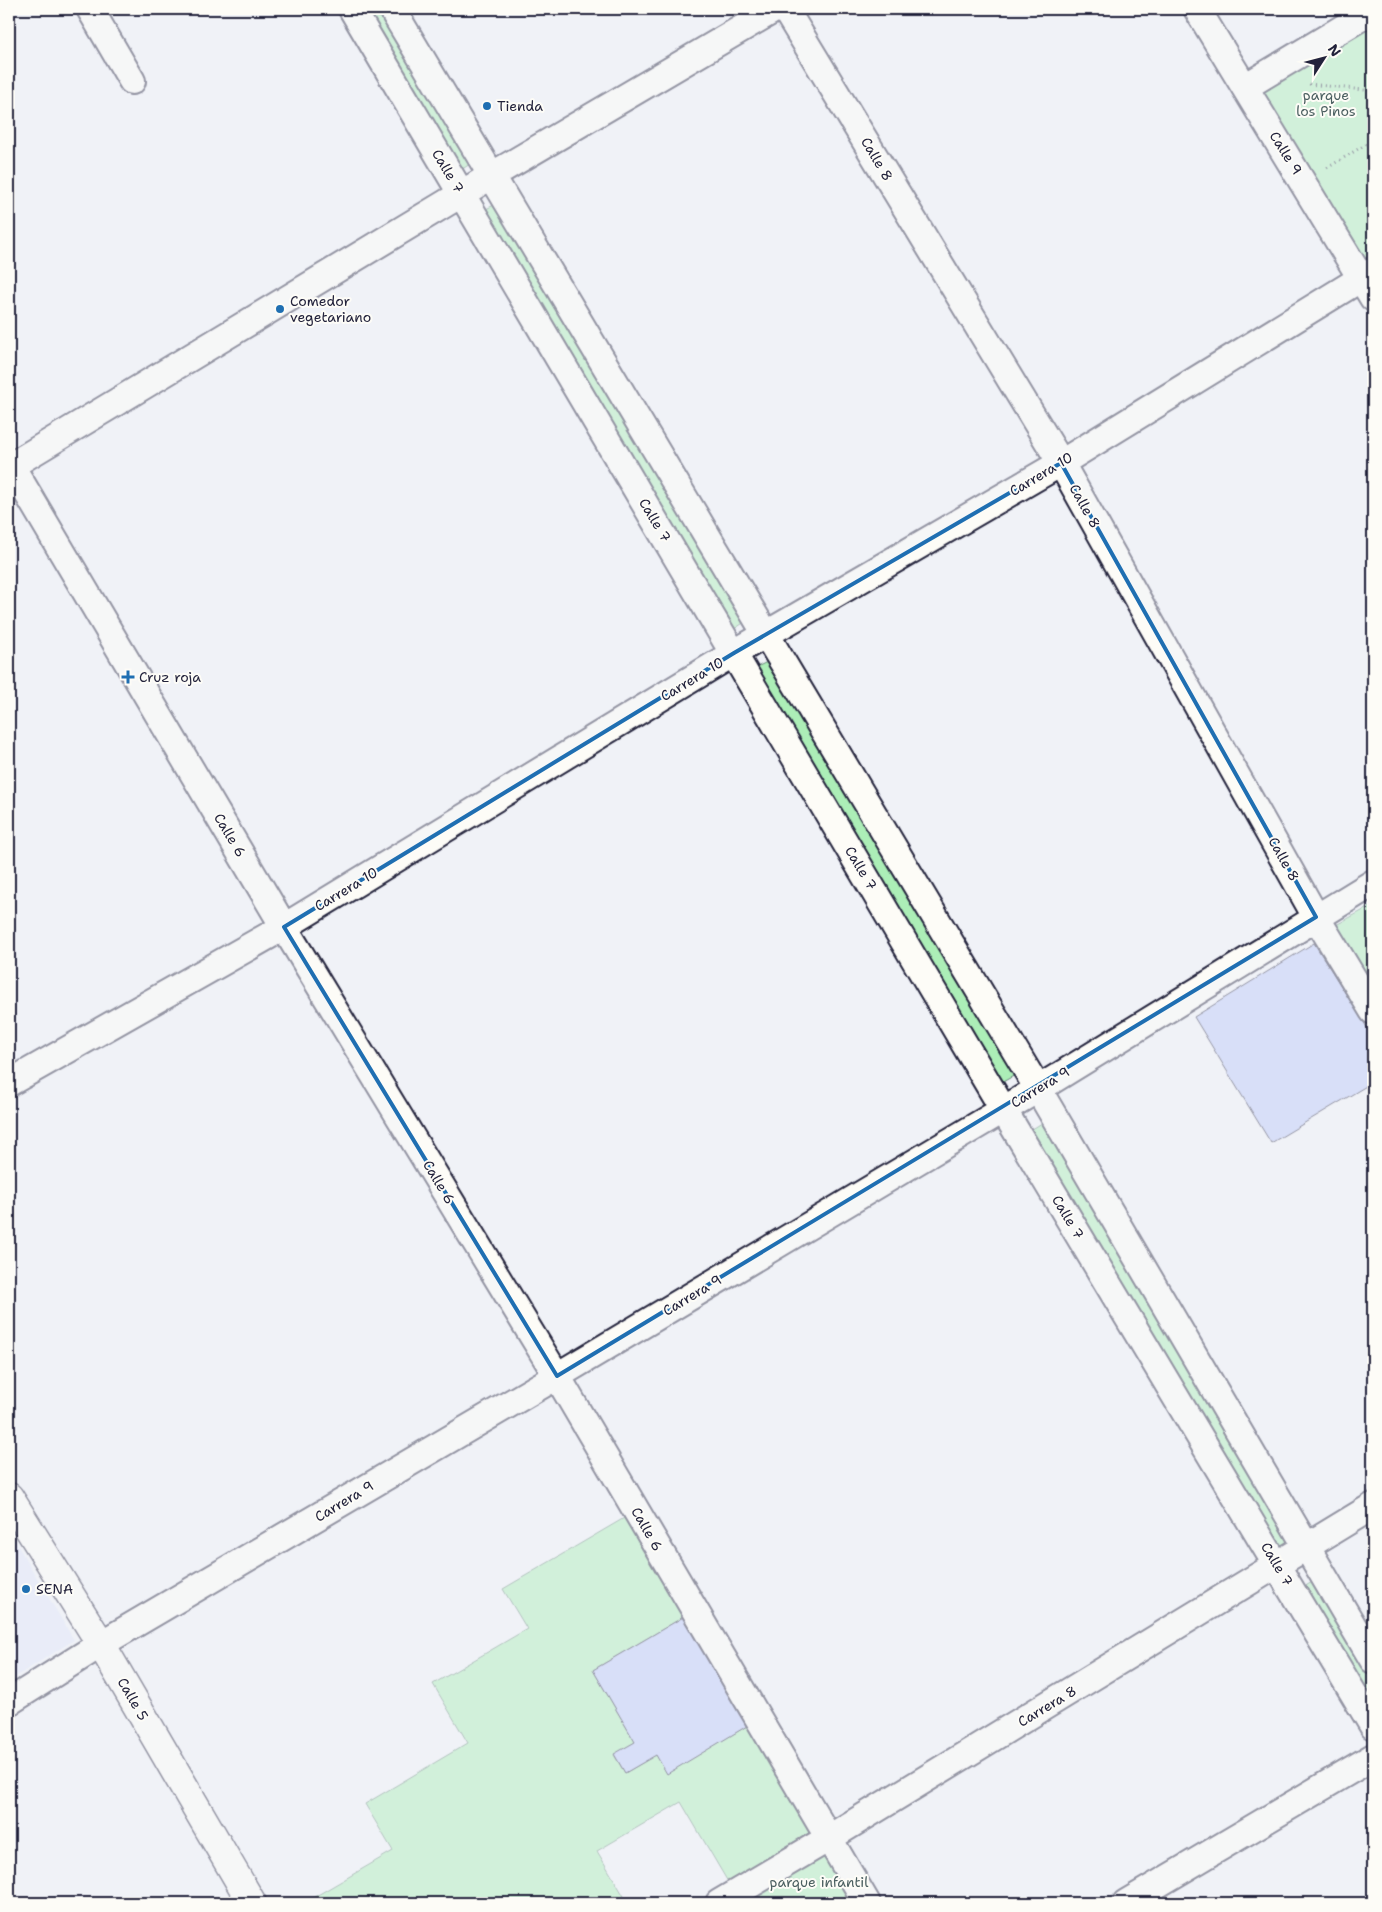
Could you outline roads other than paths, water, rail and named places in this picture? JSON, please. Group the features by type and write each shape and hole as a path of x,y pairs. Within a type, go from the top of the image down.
{"main road":[{"name":"Calle 5","path":"9,1497 101,1644 252,1903"}],"street":[{"path":"90,9 132,81"},
{"name":"Calle 7","path":"352,9 1003,1109 1373,1726"},
{"path":"392,9 1038,1089 1373,1660"},
{"path":"10,465 491,176 775,9"},
{"name":"Calle 8","path":"785,9 1061,463 1316,917 1373,1011"},
{"name":"Calle 9","path":"1197,9 1304,182 1369,282"},
{"path":"1245,87 1373,10"},
{"name":"Carrera 10","path":"9,1084 284,927 734,653 766,637 1369,282"},
{"name":"Calle 6","path":"10,465 284,927 557,1376 867,1903"},
{"name":"Carrera 9","path":"9,1702 101,1644 557,1376 1038,1089 1373,883"},
{"name":"Carrera 8","path":"719,1903 829,1838 1373,1506"},
{"path":"1126,1903 1373,1757"}],"place":[{"name":"Tienda","path":"487,106"},
{"name":"Comedor vegetariano","path":"280,309"},
{"name":"Cruz roja","path":"128,677"},
{"name":"SENA","path":"26,1589"}],"park label":[{"name":"parque los Pinos","path":"1326,104"},
{"name":"parque infantil","path":"819,1882"}]}
